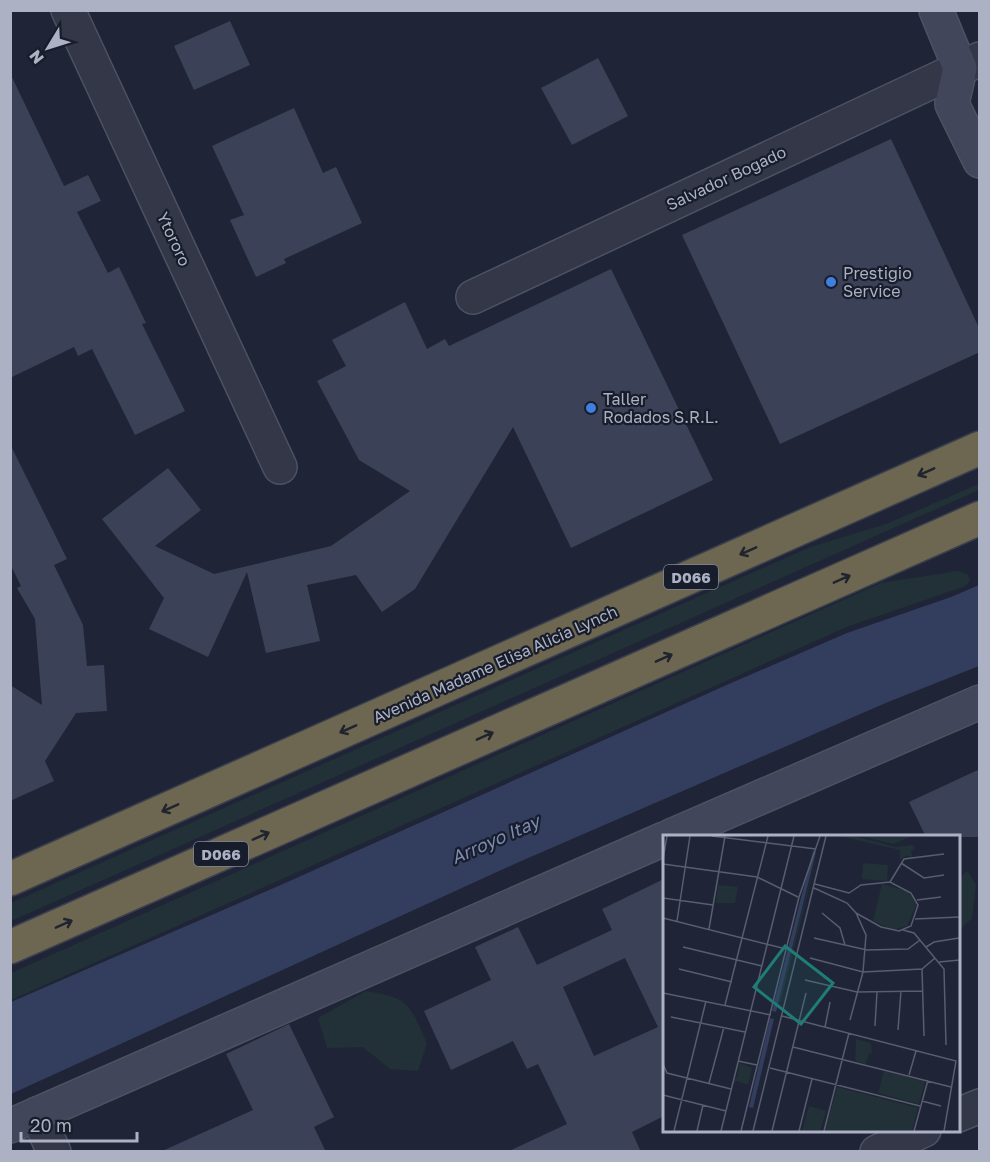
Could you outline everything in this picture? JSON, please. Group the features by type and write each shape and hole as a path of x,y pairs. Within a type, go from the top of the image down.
{"highway":[{"name":"Avenida Madame Elisa Alicia Lynch","path":"10,879 980,448"},
{"name":"D066","path":"10,947 980,518"}],"main road":[{"path":"936,10 970,64 952,104 980,162"},
{"path":"676,835 980,702"},
{"path":"24,1120 663,839"}],"street":[{"name":"Ytororo","path":"68,10 280,467"},
{"name":"Salvador Bogado","path":"473,297 970,64"},
{"path":"960,1114 980,1106"},
{"path":"24,1120 54,1152"},
{"path":"877,1152 922,1132"}],"shaded area":[{"path":"979,484 979,490 11,921 11,903 810,547 886,524"},
{"path":"958,571 967,574 970,579 963,587 849,626 11,1000 11,973 881,583"},
{"path":"968,871 976,885 972,918 960,930 960,876"},
{"path":"366,991 392,997 407,1005 412,1012 427,1043 418,1071 390,1069 363,1047 327,1048 318,1018"}],"water":[{"name":"Arroyo Itay","path":"979,585 979,666 888,702 519,862 11,1094 11,1002 283,884 847,633"}],"building":[{"path":"230,21 250,65 194,90 174,46"},
{"path":"598,58 628,116 572,145 541,88"},
{"path":"10,73 64,186 88,175 101,201 77,212 108,273 119,267 146,323 142,324 185,411 135,435 92,349 78,356 74,347 10,378"},
{"path":"294,108 323,173 336,167 362,223 284,259 286,263 256,277 230,220 244,215 212,146"},
{"name":"Prestigio Service","path":"891,139 980,330 980,352 780,444 682,235"},
{"path":"611,269 713,480 571,548 513,427 415,589 382,612 356,575 307,585 320,641 266,653 247,572 208,657 149,629 164,598 102,519 168,468 201,510 155,546 214,574 331,546 410,491 359,460 317,381 346,366 332,340 405,302 427,349 445,339 449,346"},
{"path":"10,444 67,559 54,565 83,625 87,666 104,665 107,711 76,713 45,761 54,781 10,801 10,685 42,705 35,619 17,588 21,586 10,564"},
{"path":"980,769 980,837 925,835 909,802"},
{"path":"663,879 663,1116 632,1132 641,1152 507,1152 567,1124 538,1064 527,1069 513,1041 451,1070 424,1011 491,980 475,947 518,927 537,965 612,930 602,909","holes":["625,958 658,1027 594,1056 563,987"]},
{"path":"289,1024 334,1117 314,1127 326,1152 160,1152 253,1110 226,1054"}],"place":[{"name":"Prestigio Service","path":"831,282"},
{"name":"Taller Rodados S.R.L.","path":"591,408"}]}
